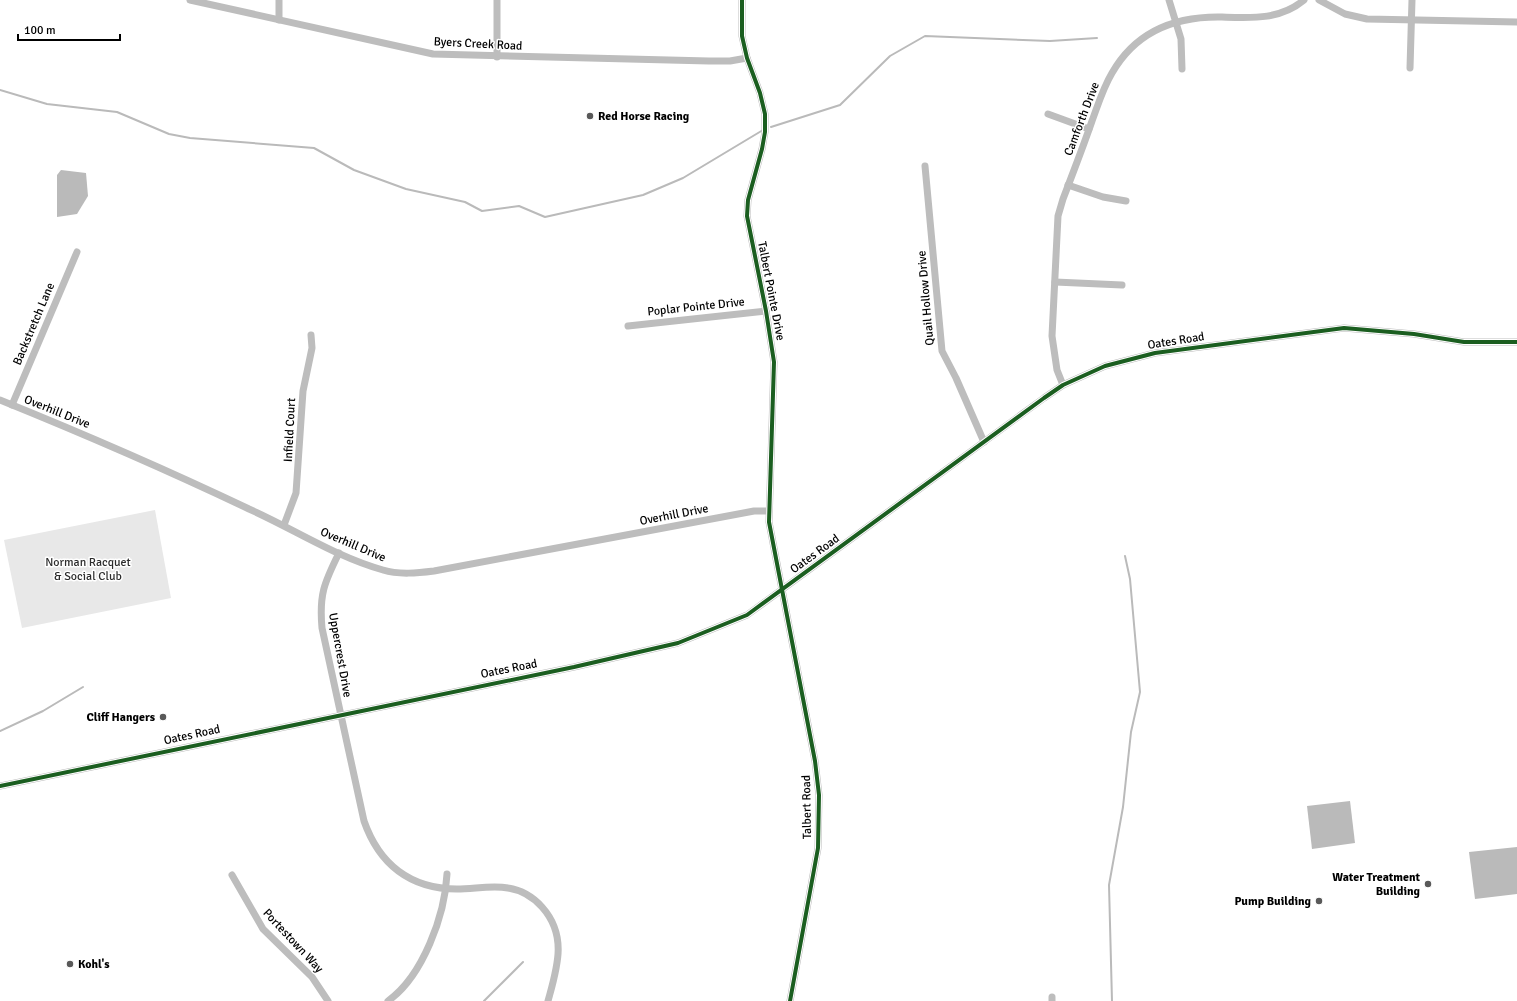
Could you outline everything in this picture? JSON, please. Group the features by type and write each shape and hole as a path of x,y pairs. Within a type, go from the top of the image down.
{"street":[{"name":"Byers Creek Road","path":"190,0 433,54 497,57 709,61 730,61 747,58"},
{"path":"279,0 279,20"},
{"path":"497,0 497,57"},
{"name":"Talbert Pointe Drive","path":"742,0 742,36 747,58 760,93 765,114 765,132 762,149 748,200 747,216 766,311 774,362 769,511 772,540 781,590"},
{"path":"1169,0 1181,39 1182,69"},
{"name":"Camforth Drive","path":"1063,385 1058,370 1052,336 1058,216 1089,129 1111,75 1124,55 1144,37 1175,22 1210,17 1266,17 1284,12 1304,0"},
{"path":"1319,0 1345,14 1361,18 1517,22"},
{"path":"1410,68 1412,0"},
{"path":"1048,114 1089,129"},
{"name":"Quail Hollow Drive","path":"926,166 942,351 956,378 984,442"},
{"path":"1068,185 1103,197 1126,200"},
{"name":"Backstretch Lane","path":"12,405 77,252"},
{"path":"1055,282 1122,285"},
{"name":"Poplar Pointe Drive","path":"628,326 766,311"},
{"name":"Oates Road","path":"0,786 678,643 747,615 1063,385 1105,366 1155,353 1344,328 1414,334 1464,342 1517,342"},
{"name":"Infield Court","path":"284,525 292,506 297,488 303,391 312,348 312,336"},
{"name":"Overhill Drive","path":"0,400 120,449 284,525 339,554 384,571 416,573 434,571 754,511 769,511"},
{"name":"Uppercrest Drive","path":"339,554 326,579 320,600 322,628 364,821 370,837 383,858 398,871 417,882 435,887 446,888 509,888 536,900 547,912 558,934 558,962 548,1001"},
{"name":"Talbert Road","path":"781,590 815,761 819,795 818,848 790,1001"},
{"name":"Portestown Way","path":"232,874 263,929 312,977 328,1001"},
{"path":"388,1001 395,996 406,983 422,960 441,917 447,874"}],"green space":[{"name":"Norman Racquet & Social Club","path":"155,510 171,598 22,628 4,540"}],"shaded area":[{"path":"61,170 86,173 88,196 77,214 57,217 57,175"},
{"path":"1350,801 1355,843 1312,849 1307,806"},
{"path":"1517,847 1517,894 1475,899 1469,852"}],"waterway":[{"path":"771,127 840,105 890,56 925,36 1050,41 1097,38"},
{"path":"0,90 47,104 117,112 169,134 190,138 314,148 354,170 406,189 465,202 482,211 519,206 545,217 643,195 683,178 763,130"},
{"path":"1112,1001 1109,885 1123,807 1131,732 1140,692 1130,579 1125,556"},
{"path":"0,731 43,711 83,687"},
{"path":"484,1001 523,962"}],"cycle path":[{"path":"742,0 742,36 747,58 760,93 765,114 765,132 762,149 748,200 747,216 766,311 774,362 769,522 815,761 819,795 818,848 790,1001"},
{"path":"0,786 574,667 678,643 747,615 1044,398 1063,385 1105,366 1155,353 1344,328 1414,334 1464,342 1517,342"}],"place":[{"name":"Red Horse Racing","path":"590,116"},
{"name":"Cliff Hangers","path":"163,717"},
{"name":"Water Treatment Building","path":"1428,884"},
{"name":"Pump Building","path":"1319,901"},
{"name":"Kohl's","path":"70,964"}]}
